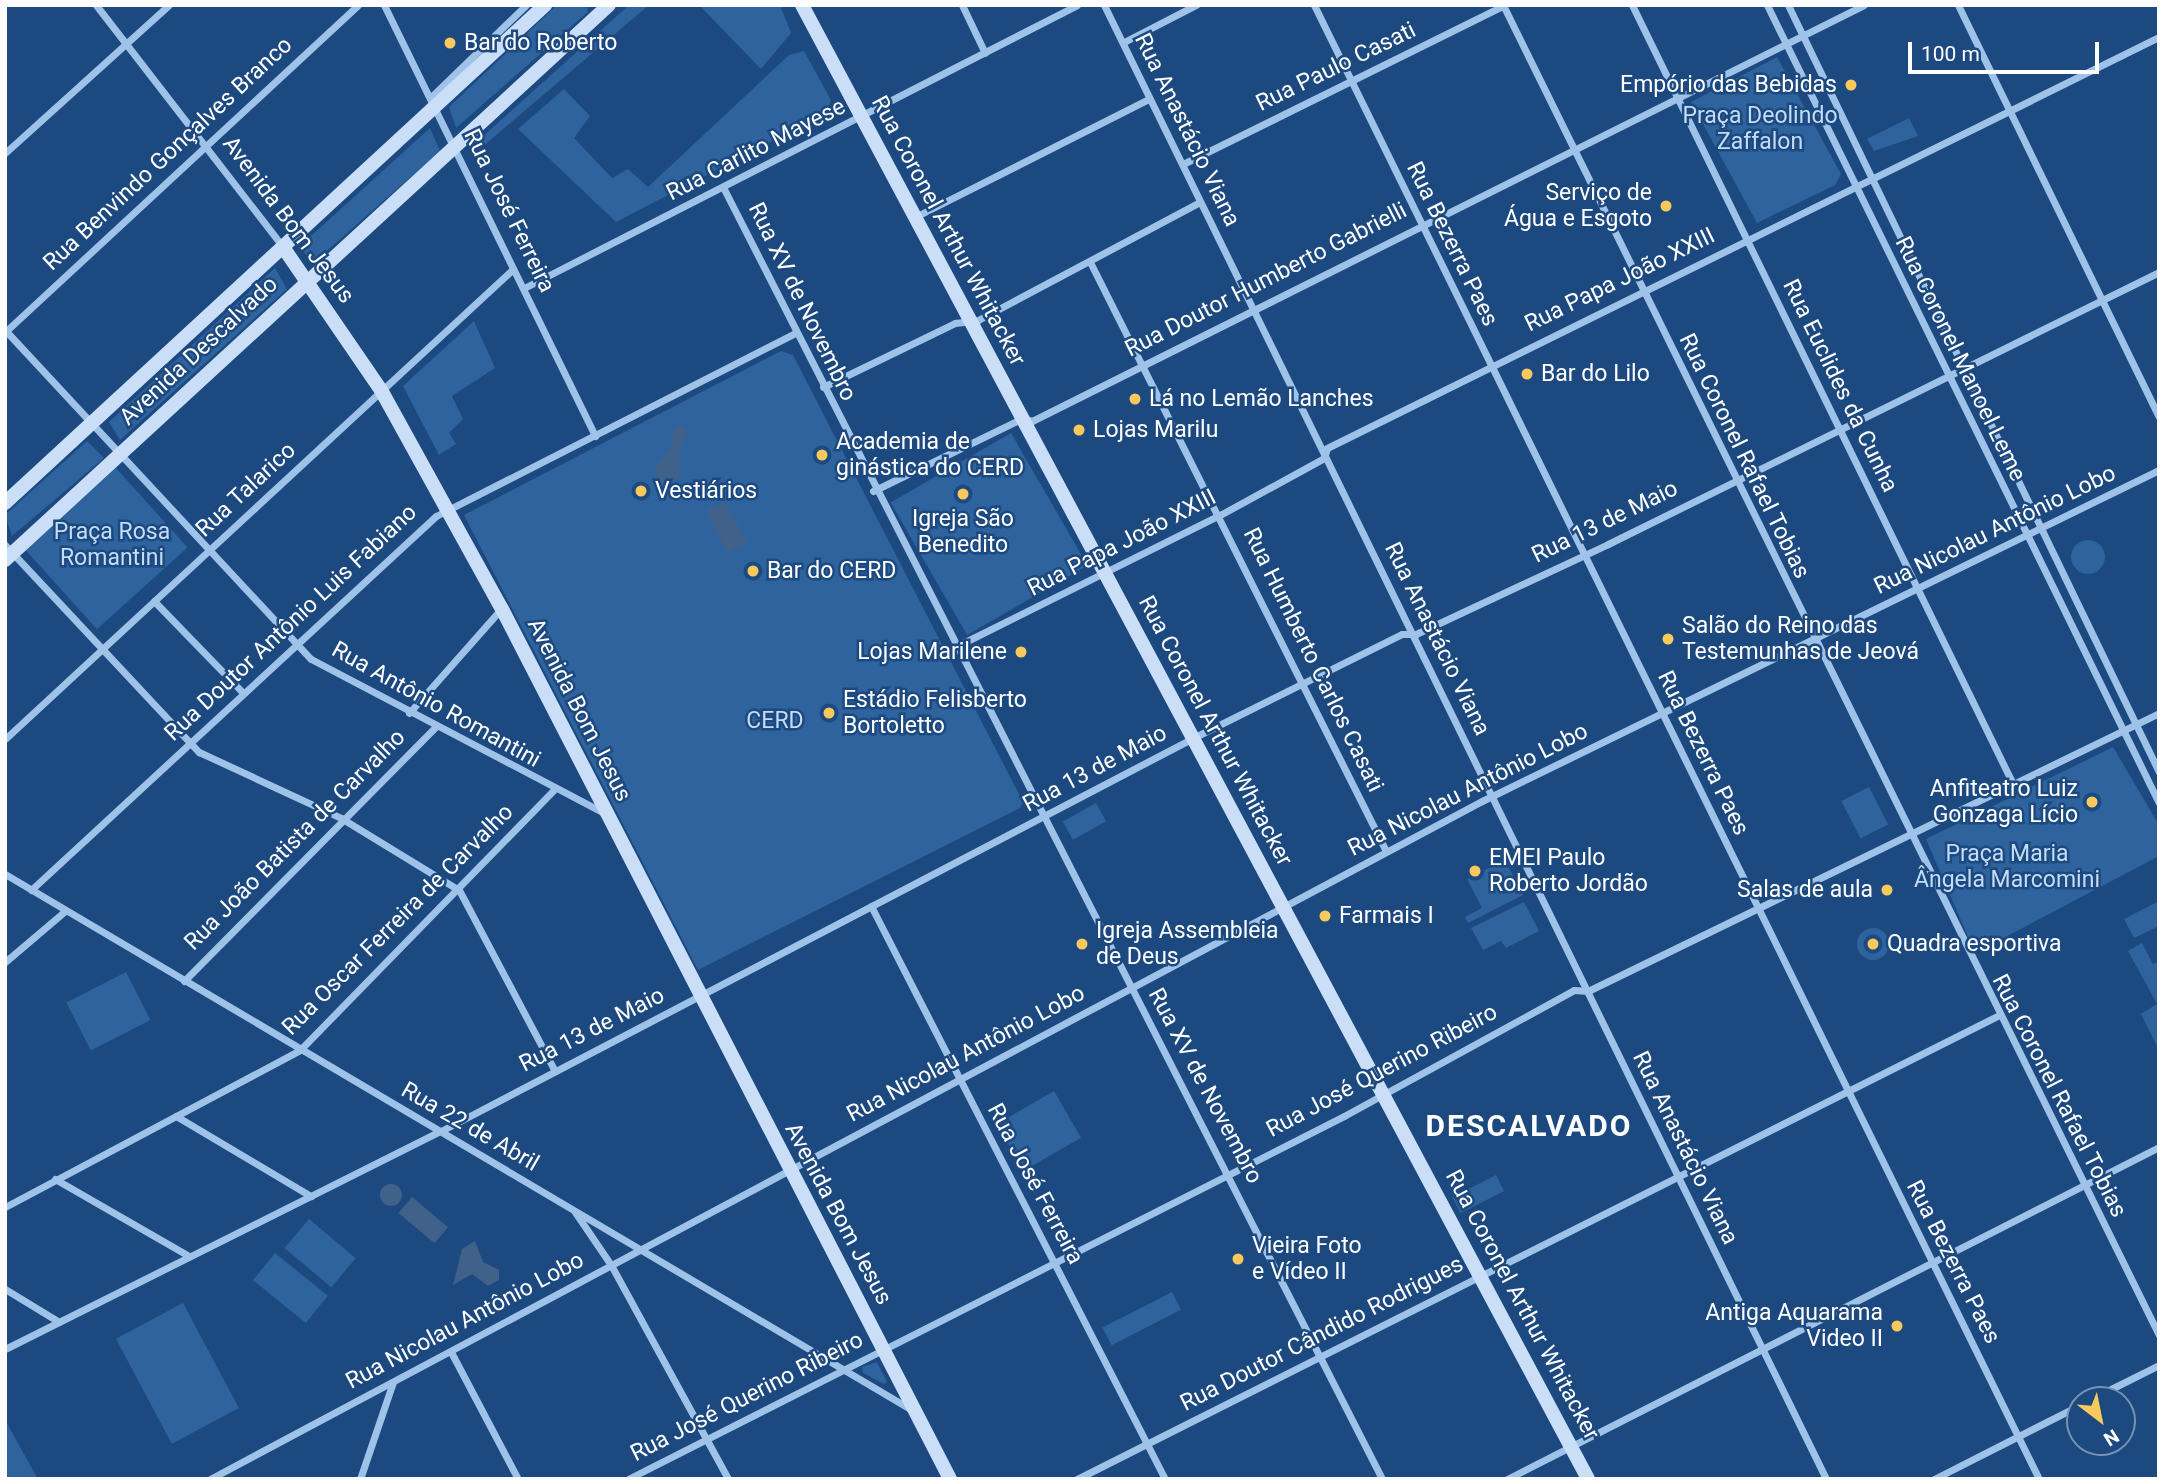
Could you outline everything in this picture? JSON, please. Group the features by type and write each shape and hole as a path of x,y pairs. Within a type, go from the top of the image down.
{"street":[{"name":"Avenida Bom Jesus","path":"96,5 283,247 381,390 502,609 788,1170 950,1479"},
{"path":"5,153 125,41 169,5"},
{"name":"Rua Benvindo Gonçalves Branco","path":"6,331 203,144 359,5"},
{"name":"Rua José Ferreira","path":"384,5 456,146 513,269 526,287 595,436"},
{"path":"434,104 526,5"},
{"name":"Avenida Descalvado","path":"5,503 434,104 545,5"},
{"name":"Rua Coronel Arthur Whitacker","path":"802,5 1588,1479"},
{"path":"962,5 985,53"},
{"name":"Rua Carlito Mayese","path":"526,287 861,118 1077,5"},
{"name":"Rua Anastácio Viana","path":"1104,5 1324,458 1416,634 1491,799 1588,991 1676,1177 1764,1348 1826,1479"},
{"path":"1124,42 1196,5"},
{"name":"Rua Bezerra Paes","path":"1314,5 2039,1479"},
{"name":"Rua Euclides da Cunha","path":"1632,5 2013,784"},
{"name":"Rua Coronel Manoel Leme","path":"1767,5 1946,376 2159,803"},
{"name":"Rua Coronel Manoel Leme","path":"1788,5 2159,772"},
{"name":"Rua Doutor Humberto Gabrielli","path":"873,491 1023,418 1032,421 1252,306 1864,5"},
{"path":"1958,5 2101,303 2159,417"},
{"name":"Rua Paulo Casati","path":"1182,164 1504,6"},
{"name":"Rua Coronel Rafael Tobias","path":"1504,6 1997,1016 2159,1335"},
{"name":"Avenida Descalvado","path":"8,552 119,456 602,8"},
{"name":"Rua Papa João XXIII","path":"959,645 1106,576 1220,515 1324,458 1327,447 1855,184 2159,37"},
{"path":"914,218 1149,100"},
{"name":"Rua XV de Novembro","path":"724,188 873,491 959,645 1132,988 1229,1171 1382,1479"},
{"path":"823,387 968,318 978,320 1200,202"},
{"name":"Rua Humberto Carlos Casati","path":"1090,262 1220,515 1386,851"},
{"name":"Rua Talarico","path":"5,739 513,269"},
{"name":"Rua 13 de Maio","path":"5,1349 441,1131 1303,683 1402,634 1416,634 1583,555 1946,376 2101,303 2159,272"},
{"name":"Rua Antônio Romantini","path":"6,331 295,644 434,727 553,791 607,814"},
{"name":"Rua Doutor Antônio Luis Fabiano","path":"31,890 295,644 448,510 795,333"},
{"name":"Rua Nicolau Antônio Lobo","path":"210,1479 1386,851 2159,470"},
{"path":"8,552 199,752 341,818 459,890 555,1071"},
{"path":"154,601 243,692"},
{"name":"Rua João Batista de Carvalho","path":"409,713 502,609"},
{"name":"Rua José Querino Ribeiro","path":"628,1479 1384,1094 1574,990 1588,991 2159,713"},
{"name":"Rua João Batista de Carvalho","path":"184,981 341,818 434,727"},
{"name":"Rua Oscar Ferreira de Carvalho","path":"5,1207 300,1050 553,791"},
{"name":"Rua 22 de Abril","path":"5,874 916,1412"},
{"name":"Rua José Ferreira","path":"871,906 1165,1479"},
{"path":"5,962 65,911"},
{"name":"Rua Doutor Cândido Rodrigues","path":"1077,1479 1997,1016"},
{"path":"176,1116 312,1196"},
{"path":"1507,1479 2159,1147"},
{"path":"55,1179 189,1256"},
{"path":"573,1209 611,1265 728,1479"},
{"path":"5,1289 59,1322"},
{"path":"451,1352 518,1479"},
{"path":"2118,1386 2159,1365"},
{"path":"360,1479 393,1381"},
{"path":"1934,1479 2066,1412"}],"green space":[{"path":"557,5 587,5 588,12 456,128 449,107"},
{"path":"629,5 649,5 474,154 471,147"},
{"path":"699,5 780,5 791,33 761,69"},
{"path":"804,51 831,100 826,113 616,222 518,129 564,89 590,116 574,138 612,178 628,169 648,187 789,55"},
{"name":"Praça Deolindo Zaffalon","path":"1777,57 1841,174 1835,185 1757,223 1691,102"},
{"path":"1909,118 1918,136 1874,151 1867,139"},
{"path":"430,128 440,151 312,264 300,246"},
{"path":"275,268 287,289 120,440 109,422"},
{"path":"474,321 495,368 452,396 463,419 449,433 456,444 439,455 403,386"},
{"name":"CERD","path":"781,351 793,355 1023,802 1020,808 698,970 464,515"},
{"path":"1011,433 1088,566 967,635 891,502"},
{"path":"87,441 104,458 12,536 5,515"},
{"name":"Praça Rosa Romantini","path":"116,468 188,548 97,629 25,550"},
{"path":"2088,540 2100,545 2105,557 2100,569 2088,574 2076,569 2071,557 2076,545"},
{"name":"Praça Maria Ângela Marcomini","path":"2113,747 2159,825 2159,856 1975,953 1926,839"},
{"path":"1869,787 1888,824 1860,838 1841,801"},
{"path":"1096,803 1106,821 1073,840 1063,821"},
{"path":"1505,860 1523,895 1468,923 1465,917 1482,908 1467,879"},
{"path":"2159,901 2159,926 2134,938 2124,919"},
{"path":"1524,902 1539,931 1506,948 1501,941 1483,950 1471,928"},
{"name":"Quadra esportiva","path":"1873,928 1884,933 1889,944 1884,955 1873,960 1862,955 1857,944 1862,933"},
{"path":"2142,943 2153,964 2159,961 2159,1050 2141,1014 2157,1004 2128,951"},
{"path":"126,972 151,1020 91,1051 66,1002"},
{"path":"1054,1091 1081,1138 1024,1171 997,1124"},
{"path":"1496,1175 1504,1191 1461,1213 1452,1197"},
{"path":"309,1219 356,1258 331,1287 285,1248"},
{"path":"275,1253 328,1296 306,1323 253,1280"},
{"path":"1172,1292 1181,1310 1112,1345 1103,1327"},
{"path":"183,1303 239,1408 172,1444 116,1339"},
{"path":"877,1362 887,1382 884,1384 863,1373 862,1367"},
{"path":"5,1420 38,1479 5,1479"}],"shaded area":[{"path":"683,425 688,433 680,447 680,477 661,485 654,469 672,445 673,429"},
{"path":"705,481 712,484 715,491 712,498 705,501 698,498 695,491 698,484"},
{"path":"725,501 747,542 728,553 706,511"},
{"path":"391,1184 401,1191 402,1195 395,1205 391,1206 381,1199 380,1195 387,1185"},
{"path":"412,1197 448,1227 435,1243 399,1213"},
{"path":"475,1241 483,1262 499,1270 499,1280 488,1286 472,1274 453,1285 462,1249"}],"place":[{"name":"Bar do Roberto","path":"450,43"},
{"name":"Empório das Bebidas","path":"1851,85"},
{"name":"Serviço de Água e Esgoto","path":"1666,206"},
{"name":"Bar do Lilo","path":"1527,374"},
{"name":"Lá no Lemão Lanches","path":"1135,399"},
{"name":"Lojas Marilu","path":"1079,430"},
{"name":"Academia de ginástica do CERD","path":"822,455"},
{"name":"Vestiários","path":"641,491"},
{"name":"Igreja São Benedito","path":"963,494"},
{"name":"Bar do CERD","path":"753,571"},
{"name":"Salão do Reino das Testemunhas de Jeová","path":"1668,639"},
{"name":"Lojas Marilene","path":"1021,652"},
{"name":"Estádio Felisberto Bortoletto","path":"829,713"},
{"name":"Anfiteatro Luiz Gonzaga Lício","path":"2092,802"},
{"name":"EMEI Paulo Roberto Jordão","path":"1475,871"},
{"name":"Salas de aula","path":"1887,890"},
{"name":"Farmais I","path":"1325,916"},
{"name":"Igreja Assembleia de Deus","path":"1082,944"},
{"name":"Quadra esportiva","path":"1873,944"},
{"name":"Vieira Foto e Vídeo II","path":"1238,1259"},
{"name":"Antiga Aquarama Video II","path":"1897,1326"}],"district":[{"name":"DESCALVADO","path":"1529,1126"}]}
